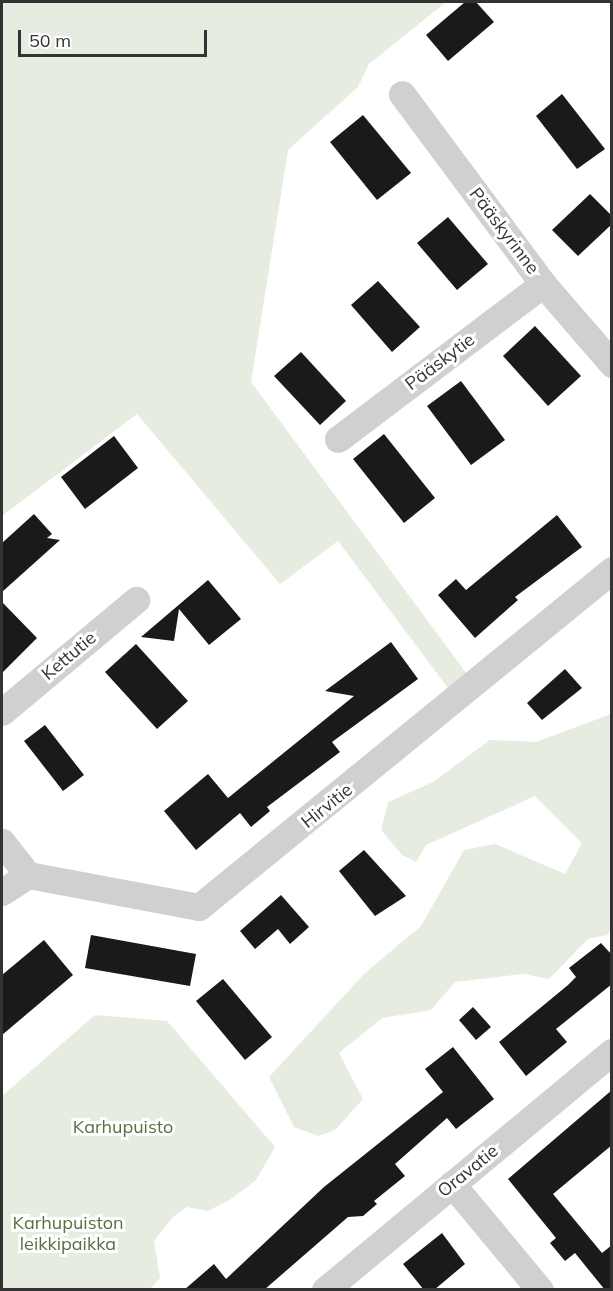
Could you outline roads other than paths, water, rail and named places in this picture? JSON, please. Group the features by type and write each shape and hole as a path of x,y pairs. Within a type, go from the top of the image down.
{"street":[{"name":"Pääskyrinne","path":"402,94 543,284 612,364"},
{"name":"Pääskytie","path":"338,439 543,284"},
{"name":"Hirvitie","path":"28,875 199,907 438,717 612,570"},
{"name":"Kettutie","path":"2,712 136,600"},
{"path":"2,842 28,875 2,892"},
{"name":"Oravatie","path":"326,1290 612,1052"},
{"path":"452,1184 540,1290"}],"park label":[{"name":"Karhupuisto","path":"123,1127"},
{"name":"Karhupuiston leikkipaikka","path":"68,1234"}]}
